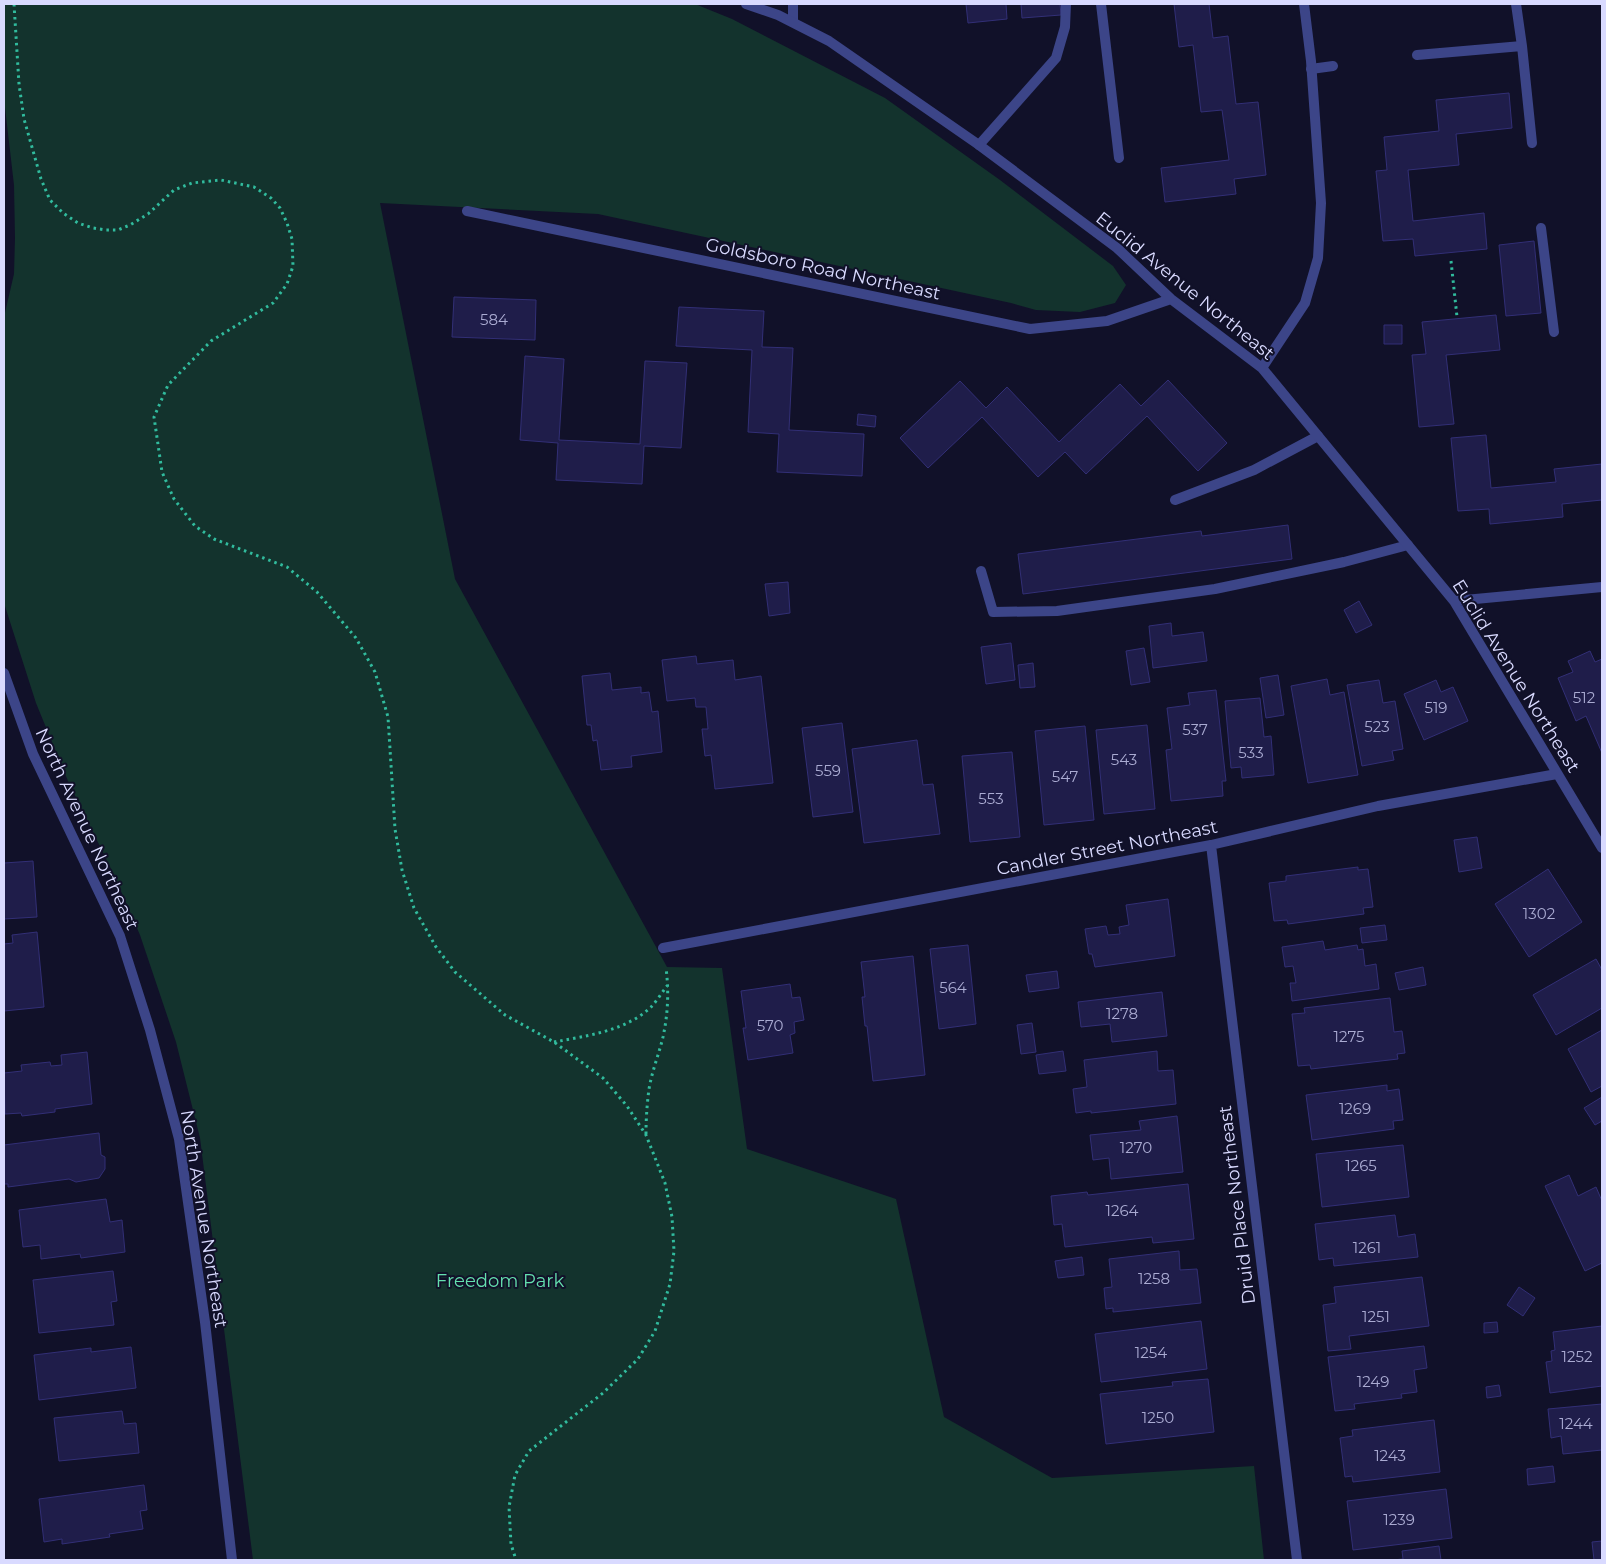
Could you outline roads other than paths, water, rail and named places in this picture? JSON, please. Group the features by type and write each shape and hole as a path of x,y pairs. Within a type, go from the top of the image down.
{"street":[{"name":"Euclid Avenue Northeast","path":"746,4 778,15 829,41 979,145 1117,248 1171,299 1262,368 1454,601 1602,848"},
{"path":"793,4 793,22"},
{"path":"979,145 1056,58 1064,27 1066,4"},
{"path":"1101,4 1120,158"},
{"path":"1262,368 1305,303 1318,258 1321,203 1304,4"},
{"path":"1516,4 1532,143"},
{"path":"1417,55 1522,46"},
{"path":"1311,69 1333,66"},
{"name":"Goldsboro Road Northeast","path":"467,211 1030,329 1107,321 1171,299"},
{"path":"1541,228 1554,332"},
{"path":"1175,500 1254,470 1318,436"},
{"path":"980,571 993,612 1057,611 1215,590 1344,562 1408,545"},
{"path":"1454,601 1602,587"},
{"name":"North Avenue Northeast","path":"4,672 33,754 120,936 150,1030 179,1140 204,1322 232,1560"},
{"name":"Candler Street Northeast","path":"663,948 1211,845 1378,806 1556,774"},
{"name":"Druid Place Northeast","path":"1211,845 1297,1560"}],"park label":[{"name":"Freedom Park","path":"500,1281"}]}
